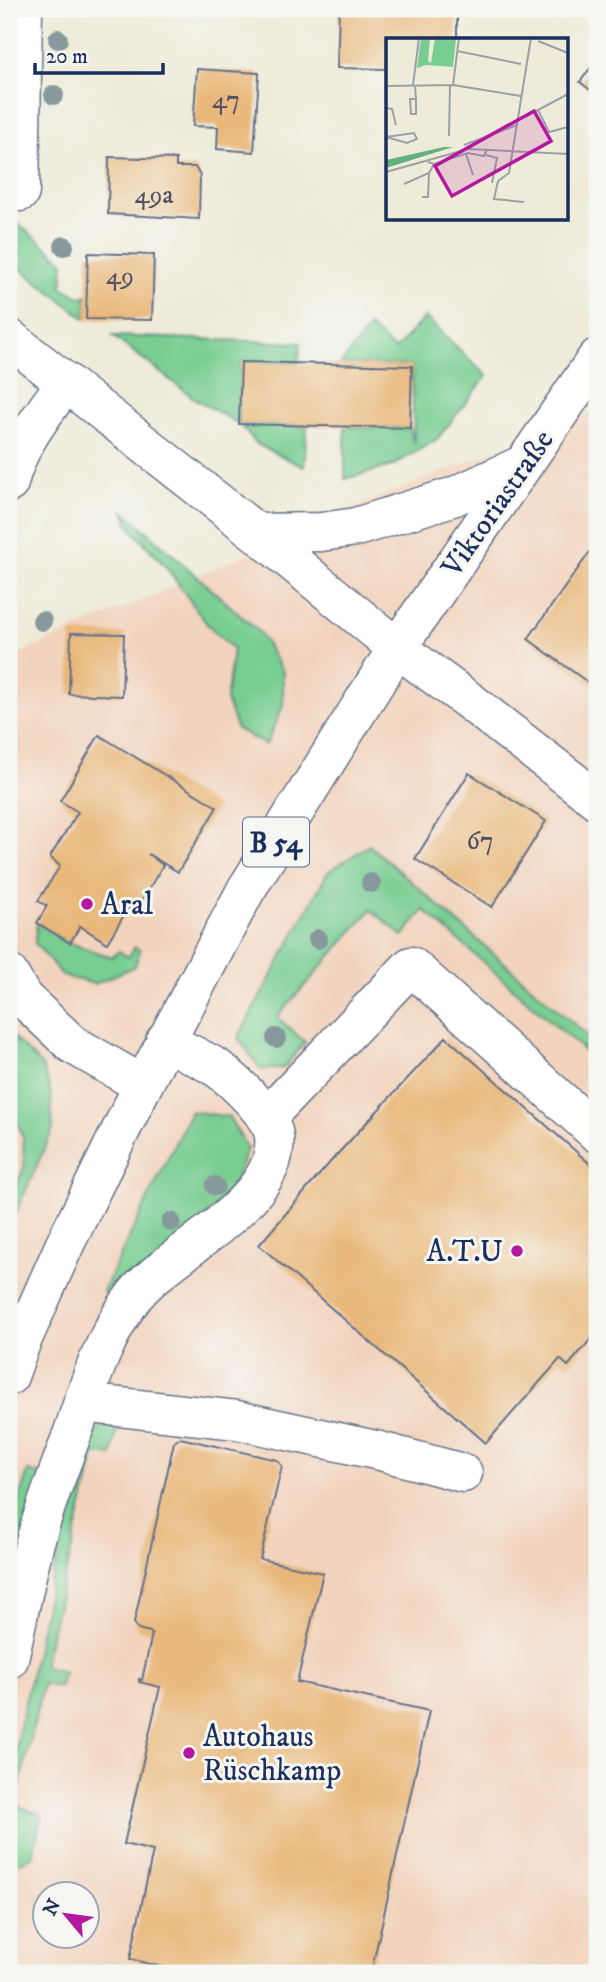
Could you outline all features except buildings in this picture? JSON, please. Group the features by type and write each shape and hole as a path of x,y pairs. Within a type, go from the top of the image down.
{"street":[{"path":"20,192 23,9"},
{"path":"9,338 257,533 397,648 597,800"},
{"name":"Viktoriastraße","path":"397,648 597,358"},
{"path":"9,483 14,463 28,435 65,382"},
{"path":"257,533 321,532 356,527 455,496 524,464"},
{"name":"B 54","path":"9,1376 65,1244 165,1041 246,890 397,648"},
{"path":"266,1118 411,966 597,1133"},
{"path":"9,974 23,998 72,1044 143,1085"},
{"path":"9,1659 33,1548 83,1403 116,1324 136,1294 159,1271 225,1222 248,1198 264,1175 273,1154 274,1136 266,1118 236,1085 218,1069 165,1041"},
{"path":"83,1403 237,1420 380,1451 463,1473"}],"shaded area":[{"path":"597,411 597,1973 9,1973 9,658 376,498"}],"green space":[{"path":"9,216 64,262 62,287 80,297 86,295 86,319 9,260"},
{"path":"425,317 487,376 437,439 392,466 345,479 345,427 410,428 414,445 412,366 341,364 369,327 395,350"},
{"path":"113,336 301,343 298,363 241,362 239,424 195,399"},
{"path":"239,424 307,426 304,467 258,445"},
{"path":"124,511 259,632 283,672 283,706 266,745 237,729 226,701 233,649 207,624 166,567 129,526"},
{"path":"369,845 597,1044 597,1062 424,910 403,936 371,910 277,1017 305,1042 284,1068 261,1070 238,1038 328,872"},
{"path":"37,923 70,943 112,957 119,951 128,957 135,947 140,950 135,966 95,984 63,976 35,943"},
{"path":"9,1033 42,1066 50,1089 53,1129 9,1228 9,1202 24,1168 23,1137 9,1100"},
{"path":"191,1111 229,1117 247,1148 235,1182 206,1218 113,1302 103,1291"},
{"path":"104,1422 118,1425 112,1455 95,1454 43,1666 64,1672 59,1687 43,1684 15,1805 42,1815 32,1857 17,1863 9,1857 9,1829 18,1736 52,1577 89,1442"},
{"path":"28,1471 42,1475 9,1611 9,1530"}],"place":[{"name":"Aral","path":"87,904"},
{"name":"A.T.U","path":"517,1251"},
{"name":"Autohaus Rüschkamp","path":"189,1753"}]}
